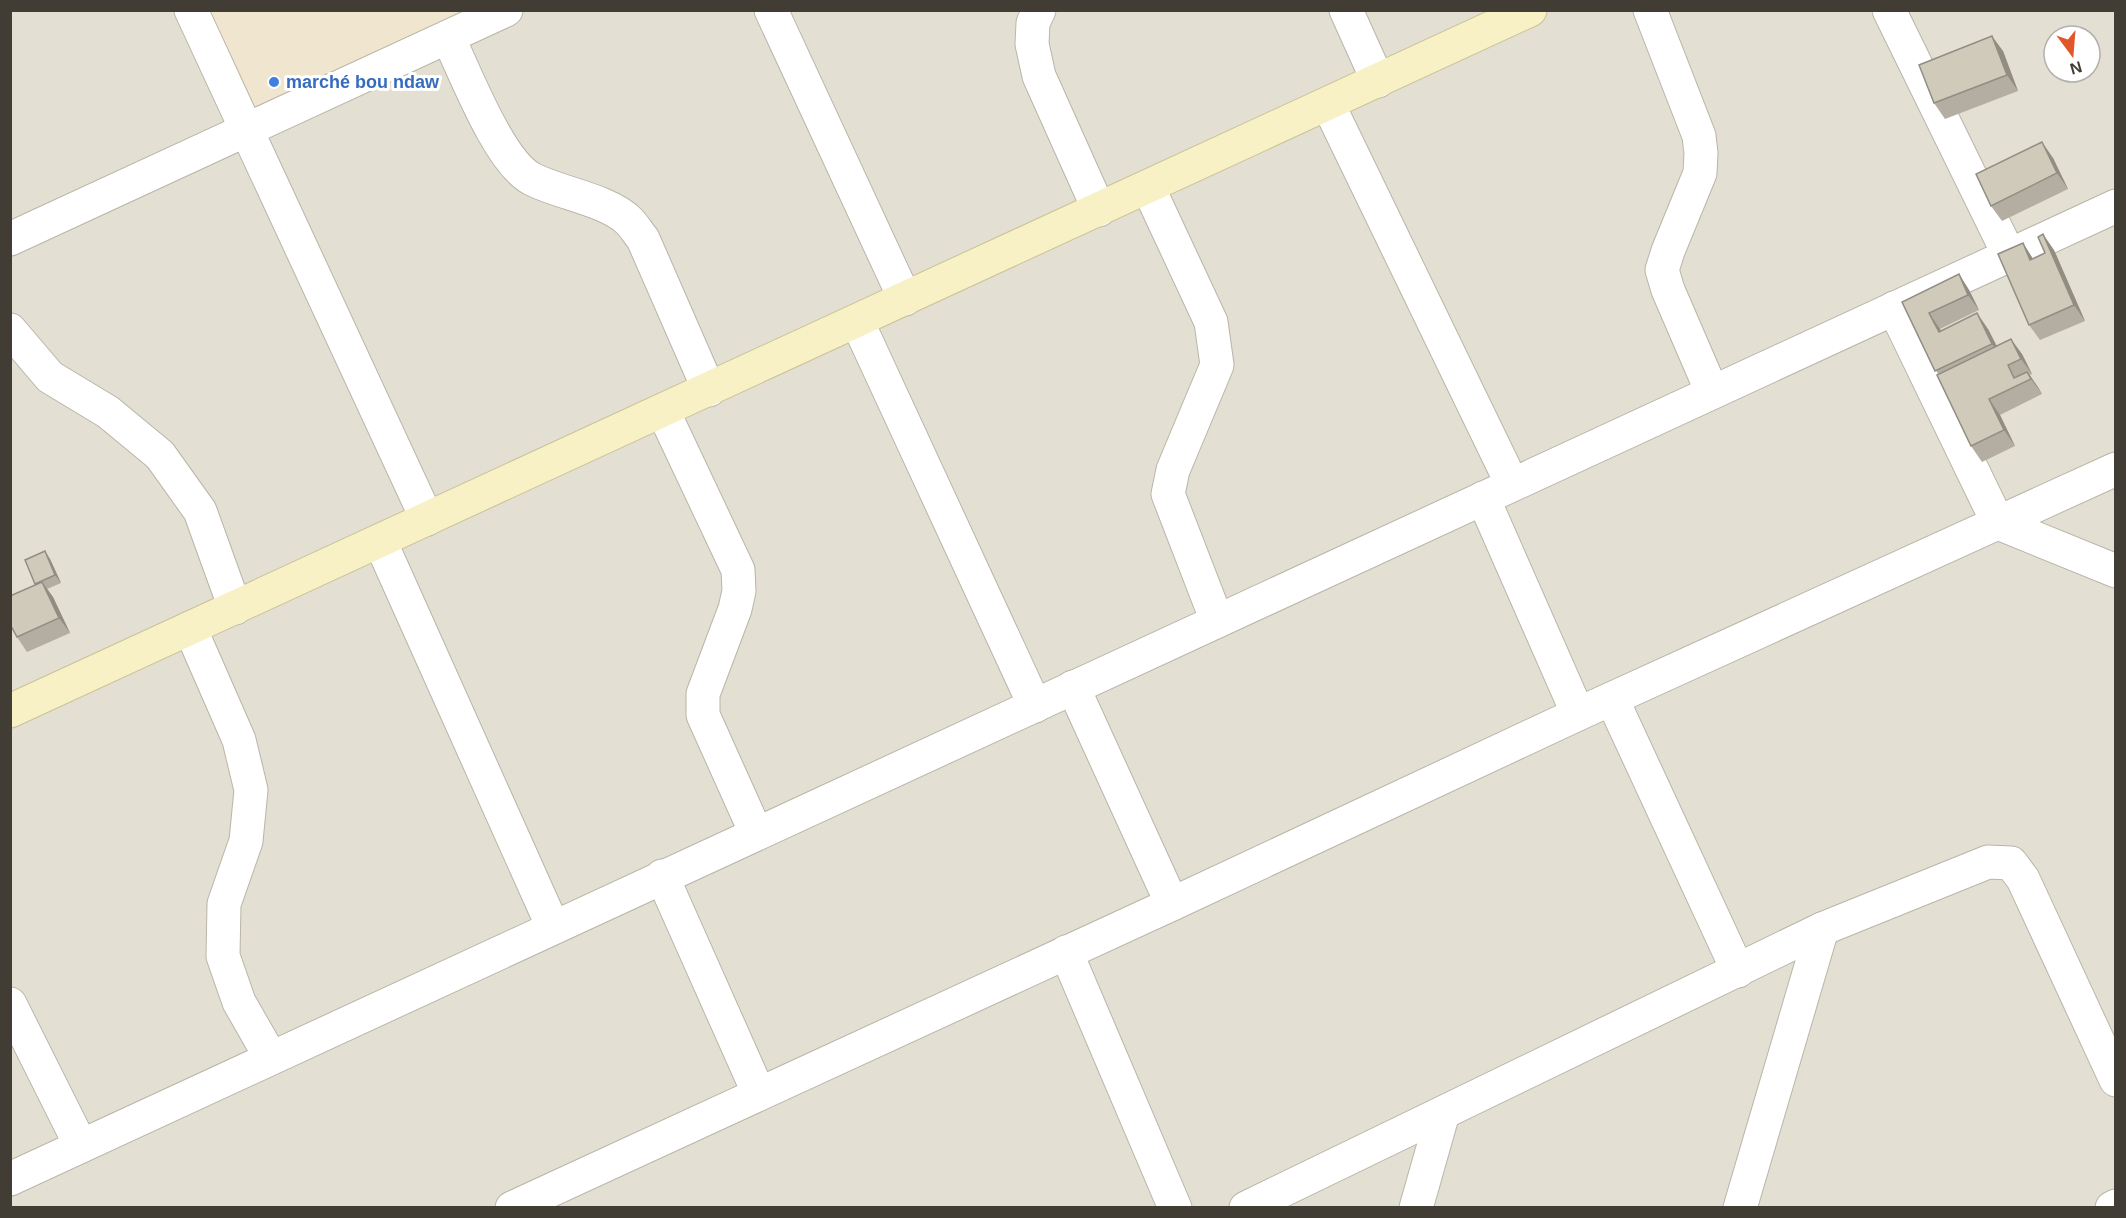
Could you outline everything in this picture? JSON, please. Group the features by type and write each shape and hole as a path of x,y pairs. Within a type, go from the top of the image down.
{"main road":[{"path":"10,711 1530,10"}],"street":[{"path":"191,10 427,519"},
{"path":"10,239 506,10"},
{"path":"771,10 905,299"},
{"path":"1039,10 1033,23 1032,44 1039,76 1099,210"},
{"path":"1346,10 1378,81"},
{"path":"1650,10 1699,136 1701,153 1700,173 1662,270 1668,290 1712,392"},
{"path":"1889,10 2009,255"},
{"path":"448,37 497,140 512,163 530,178 609,209 628,220 643,239 709,390"},
{"path":"1328,104 1498,491 1578,714"},
{"path":"1148,187 1211,322 1215,345 1217,365 1173,470 1168,494 1217,621"},
{"path":"10,1179 2115,206"},
{"path":"1894,308 1998,523 2115,571"},
{"path":"856,321 1035,706"},
{"path":"10,330 50,377 108,412 160,455 200,511 235,608"},
{"path":"663,411 738,570 739,591 735,609 704,694 702,715 756,833"},
{"path":"512,1208 554,1199 759,1094 1578,714 2115,469"},
{"path":"380,541 553,927"},
{"path":"190,628 239,740 251,790 246,841 224,904 223,956 239,1002 271,1058"},
{"path":"1073,687 1172,904"},
{"path":"1612,699 1738,971"},
{"path":"1246,1208 1822,929 1988,862 2011,863 2023,879 2115,1080"},
{"path":"662,876 759,1094"},
{"path":"1740,1208 1822,929"},
{"path":"1066,952 1175,1208"},
{"path":"10,1004 81,1146"},
{"path":"1416,1208 1443,1113"}],"shaded area":[{"path":"11,11 2115,11 2115,1207 11,1207"},
{"name":"marché bou ndaw","path":"200,11 472,11 247,111"}],"building":[{"path":"1992,36 2007,75 1934,103 1919,65"},
{"path":"2042,142 2057,173 1991,206 1976,174"},
{"path":"2043,234 2074,305 2029,325 1998,254 2023,243 2030,260 2045,253 2038,237"},
{"path":"1959,274 1968,295 1929,313 1939,332 1977,313 1992,344 1935,371 1902,302"},
{"path":"2011,339 2021,359 2008,365 2014,378 2027,372 2031,379 1989,399 2004,430 1971,446 1937,375"},
{"path":"45,551 55,575 35,584 25,560"},
{"path":"42,582 59,618 17,637 10,624 10,596"}],"place":[{"name":"marché bou ndaw","path":"274,82"}]}
